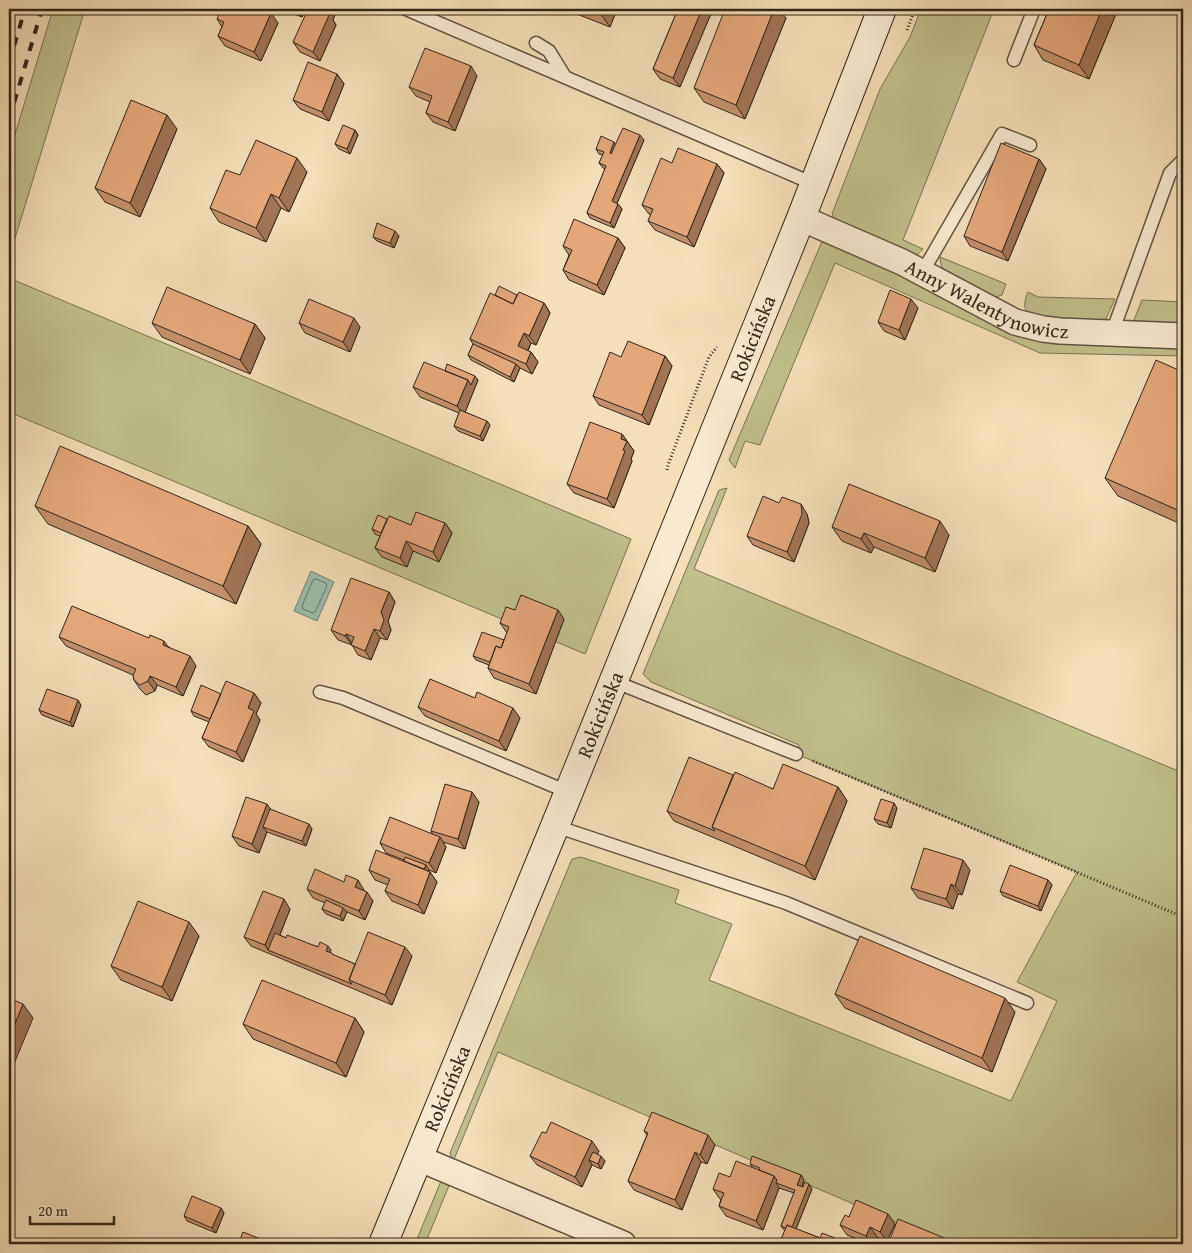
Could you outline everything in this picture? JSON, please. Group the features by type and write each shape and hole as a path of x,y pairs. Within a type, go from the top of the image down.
{"main road":[{"name":"Rokicińska","path":"383,1244 555,826 801,218 882,9"}],"street":[{"name":"Anny Walentynowicz","path":"801,218 878,251 1015,322 1043,329 1183,336"},
{"path":"418,1158 623,1244"}],"lane":[{"path":"406,9 814,184"},
{"path":"1014,60 1034,9"},
{"path":"536,43 549,51 565,77"},
{"path":"922,273 1002,134 1030,145"},
{"path":"1112,333 1170,173 1183,160"},
{"path":"613,681 796,754"},
{"path":"320,692 342,698 568,792"},
{"path":"555,826 786,903 1027,1003"}],"path":[{"path":"796,754 1183,917"}],"green space":[{"path":"53,9 85,9 9,258 9,154"},
{"path":"921,9 994,9 903,240 923,249 915,256 905,256 834,218 832,214 880,89 910,37"},
{"path":"823,239 833,240 1006,328 1032,339 1056,343 1183,346 1183,356 1040,353 835,263 760,445 745,441 735,468 729,460"},
{"path":"940,257 1006,284 1002,295 996,297 989,295 946,274 941,265"},
{"path":"9,278 631,539 585,654 9,412"},
{"path":"1028,292 1038,297 1115,299 1104,323 1065,321 1029,314 1025,309"},
{"path":"1142,300 1183,302 1183,327 1132,325"},
{"path":"727,488 694,569 1183,773 1183,1244 947,1244 498,1052 453,1162 450,1153 572,859 581,857 679,890 675,903 732,924 709,980 1011,1101 1057,1001 1017,982 1077,872 796,754 799,745 651,682 643,674 719,490"},
{"path":"441,1181 450,1183 425,1244 415,1244"}],"water":[{"path":"311,571 334,582 317,621 294,611"}],"building":[{"path":"221,9 262,9 271,13 254,52 218,36 224,22 217,19"},
{"path":"289,9 300,9 298,13"},
{"path":"308,9 327,9 325,13 329,15 313,52 293,42"},
{"path":"588,9 602,9 600,13"},
{"path":"678,9 702,9 673,78 653,69"},
{"path":"725,9 774,9 736,105 694,88"},
{"path":"1049,9 1102,9 1079,65 1034,45"},
{"path":"425,48 471,66 448,122 426,113 432,96 409,87"},
{"path":"308,62 337,74 322,112 293,100"},
{"path":"131,100 167,115 130,203 95,188"},
{"path":"343,125 355,130 347,149 335,144"},
{"path":"623,128 640,135 612,201 618,204 610,223 587,213 606,166 599,163 604,152 596,149 601,136 614,142 611,154"},
{"path":"256,140 297,158 279,198 271,194 256,228 210,208 226,170 240,175"},
{"path":"1001,143 1039,159 1002,252 964,236"},
{"path":"678,148 717,164 687,237 648,221 653,209 642,205 661,158 672,163"},
{"path":"574,219 618,238 597,285 563,270 572,250 563,246"},
{"path":"377,223 395,231 390,243 373,237"},
{"path":"499,286 517,295 513,304 495,295"},
{"path":"167,287 255,324 240,360 152,323"},
{"path":"890,290 911,299 899,330 878,322"},
{"path":"519,292 544,303 529,336 524,333 518,346 531,352 526,364 470,339 490,293 513,304"},
{"path":"309,299 354,318 343,342 299,323"},
{"path":"628,341 665,356 642,415 593,396 610,352 621,357"},
{"path":"473,344 516,364 510,377 468,355"},
{"path":"1156,360 1183,372 1182,512 1105,478"},
{"path":"424,362 468,380 457,406 413,387"},
{"path":"447,364 475,376 471,385 468,380 445,371"},
{"path":"460,410 487,421 480,436 454,426"},
{"path":"590,422 622,434 621,439 627,441 607,499 567,484"},
{"path":"60,446 248,526 223,586 35,506"},
{"path":"849,484 940,521 925,558 864,533 861,539 832,527"},
{"path":"763,496 779,503 782,497 801,504 802,514 787,552 747,536"},
{"path":"416,512 445,523 433,552 406,541 400,558 375,548 389,516 411,525"},
{"path":"378,515 387,519 381,533 372,529"},
{"path":"351,578 389,592 381,612 384,620 380,631 374,629 365,651 351,645 354,637 346,634 345,636 331,630"},
{"path":"521,595 558,610 529,684 488,668 496,646 501,648 509,627 500,623 506,607 515,610"},
{"path":"72,606 149,638 150,635 164,641 163,645 190,656 176,687 150,676 148,681 140,685 134,680 133,675 136,669 59,637"},
{"path":"482,632 504,640 501,648 496,646 490,662 473,656"},
{"path":"430,679 475,698 477,692 513,708 499,741 418,707"},
{"path":"226,681 254,693 248,708 254,711 236,752 202,738"},
{"path":"201,685 221,694 210,719 191,711"},
{"path":"47,689 78,700 70,722 39,710"},
{"path":"689,757 733,775 712,827 715,831 667,811"},
{"path":"783,764 838,787 805,866 712,827 735,772 773,789"},
{"path":"445,784 472,792 458,839 431,831"},
{"path":"246,797 267,804 252,844 232,836"},
{"path":"881,799 894,803 887,823 874,819"},
{"path":"270,809 309,824 302,841 263,827"},
{"path":"390,817 440,837 429,863 380,843"},
{"path":"924,848 963,860 955,886 951,884 946,899 911,888"},
{"path":"376,850 430,872 418,905 385,891 390,879 369,870"},
{"path":"405,857 426,865 424,869 404,861"},
{"path":"1010,865 1048,880 1038,906 1000,891"},
{"path":"315,869 344,882 346,875 358,880 355,887 367,892 359,911 307,889"},
{"path":"263,891 284,899 265,945 244,937"},
{"path":"326,900 343,908 340,916 322,909"},
{"path":"138,901 189,922 162,987 111,966"},
{"path":"368,932 405,947 385,995 349,980"},
{"path":"275,933 286,938 287,935 318,947 320,942 328,946 326,951 355,964 349,980 352,984 268,950"},
{"path":"860,936 1005,998 982,1058 835,994"},
{"path":"262,980 355,1018 336,1063 243,1024"},
{"path":"9,998 23,1004 9,1038"},
{"path":"652,1112 708,1135 700,1155 695,1152 675,1200 628,1181 648,1133 644,1131"},
{"path":"551,1122 592,1141 575,1177 530,1156 542,1132 546,1133"},
{"path":"593,1152 601,1156 598,1164 589,1160"},
{"path":"752,1156 801,1175 797,1185 803,1187 805,1182 809,1184 792,1227 787,1225 786,1228 781,1226 795,1190 776,1183 777,1180 774,1176 750,1164"},
{"path":"736,1161 774,1176 756,1221 719,1206 724,1193 713,1189 719,1173 730,1177"},
{"path":"192,1196 221,1208 212,1228 184,1216"},
{"path":"856,1200 888,1214 880,1232 870,1227 866,1236 840,1225 845,1215 849,1217"},
{"path":"898,1219 959,1244 888,1244"},
{"path":"787,1225 820,1238 822,1233 835,1238 833,1244 779,1244"},
{"path":"243,1232 273,1244 238,1244"}],"railway":[{"path":"9,63 25,9"},
{"path":"9,120 42,9"}]}
